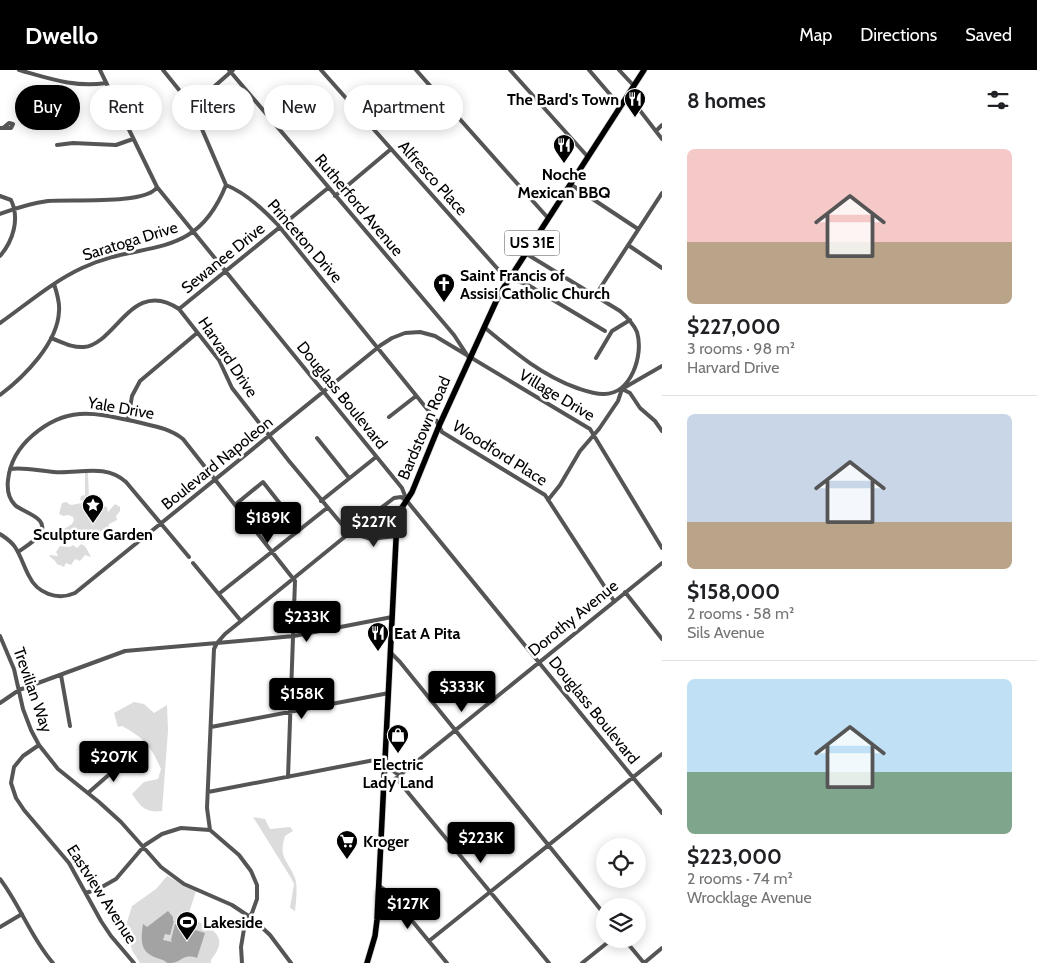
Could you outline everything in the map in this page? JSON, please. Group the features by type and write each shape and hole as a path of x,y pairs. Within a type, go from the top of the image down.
{"main road":[{"name":"Bardstown Road","path":"367,963 376,928 379,886 397,520 469,358 509,278 644,70"}],"street":[{"path":"19,70 72,84 91,86 106,83"},
{"name":"Douglass Boulevard","path":"100,70 156,186 402,488 407,501 662,814"},
{"path":"163,70 175,85"},
{"name":"Alfresco Place","path":"321,70 504,276 509,278"},
{"path":"416,70 548,218"},
{"path":"510,70 588,157"},
{"path":"589,70 614,99"},
{"path":"619,70 634,86"},
{"path":"215,85 231,71"},
{"name":"Rutherford Avenue","path":"231,71 454,335 469,358"},
{"path":"628,96 662,139"},
{"path":"656,131 662,126"},
{"path":"202,130 226,185"},
{"path":"57,145 73,143 116,145 133,139"},
{"path":"335,196 391,149"},
{"path":"570,184 638,229"},
{"name":"Princeton Drive","path":"226,185 234,188 266,211 439,426"},
{"name":"Saratoga Drive","path":"0,323 69,274 94,263 166,244 188,236 213,211 226,185"},
{"path":"0,214 14,208 49,201 98,201 125,198 150,193 155,190 156,186"},
{"name":"Sewanee Drive","path":"179,309 328,188"},
{"path":"595,296 662,193"},
{"path":"0,196 11,200 14,208 15,223 12,235 0,256"},
{"path":"628,246 662,268"},
{"path":"525,253 620,311 630,320 638,337 638,355 631,376 622,389 618,401 595,435 580,451 560,485 548,500"},
{"path":"509,278 528,285 605,331"},
{"path":"0,395 23,376 51,338 59,311 54,284"},
{"name":"Harvard Drive","path":"51,338 72,346 86,347 100,341 125,314 140,305 159,301 179,309 219,360 232,388 327,508 350,534"},
{"path":"596,358 612,331 630,320"},
{"path":"484,327 521,358 542,372 592,393 615,393 662,366"},
{"name":"Boulevard Napoleon","path":"0,534 8,539 18,552 29,578 38,588 54,596 68,596 79,591 377,348 396,336 420,332 439,337 469,358"},
{"path":"128,420 132,396 140,381 197,333"},
{"name":"Village Drive","path":"469,358 590,429 662,548"},
{"path":"622,389 630,393 640,408 655,421 662,431"},
{"path":"389,417 416,396"},
{"name":"Yale Drive","path":"18,552 40,535 42,526 37,517 19,508 11,500 7,485 10,468 16,453 25,442 55,419 66,415 103,415 163,429 179,436 294,577"},
{"path":"655,421 662,421"},
{"name":"Woodford Place","path":"439,426 442,432 545,495 614,601"},
{"path":"316,438 349,478"},
{"path":"321,500 376,457"},
{"path":"10,468 55,472 94,470 111,472 126,482 189,557"},
{"path":"236,504 263,482 300,529"},
{"path":"210,830 208,792 214,649 217,643 225,634 294,577 394,498 401,497 407,501"},
{"path":"220,593 327,508"},
{"path":"350,534 371,539 396,536"},
{"path":"193,563 220,593 241,621"},
{"name":"Dorothy Avenue","path":"384,788 662,563"},
{"path":"288,777 296,586 294,577"},
{"path":"625,592 662,639"},
{"path":"0,703 19,690 125,651 294,636 392,617"},
{"name":"Trevilian Way","path":"0,636 14,669 27,719 39,745 58,769 121,822 154,860 171,876 184,884 232,905 249,916 270,935 292,963"},
{"path":"390,652 596,904"},
{"path":"61,675 70,726"},
{"path":"211,727 389,693"},
{"name":"Eastview Avenue","path":"39,745 23,756 14,766 11,780 13,791 20,805 69,863 110,936 134,963"},
{"path":"429,941 662,754"},
{"path":"88,793 128,758"},
{"path":"208,792 385,761 549,963"},
{"path":"86,893 116,879 143,848 156,837 181,828 210,830 239,855 254,877 258,895 256,904 245,923 241,952 242,963"},
{"path":"0,879 48,958 53,963"},
{"path":"379,886 389,893 447,963"},
{"path":"0,927 22,914"},
{"path":"582,963 601,948"},
{"path":"632,948 644,963 662,948"},
{"path":"46,963 48,958"}],"shaded area":[{"path":"85,473 88,473 89,497 97,495 97,498 104,503 103,506 107,507 108,512 115,504 120,507 120,511 116,516 117,520 109,524 108,531 102,530 96,535 93,532 87,535 86,531 81,537 78,536 67,543 63,540 61,541 57,534 63,532 74,520 73,517 68,515 63,516 59,514 62,503 66,502 71,505 84,501 80,500 81,496 85,495"},
{"path":"81,544 85,546 91,557 85,555 80,561 75,559 71,565 66,563 64,567 58,565 49,556 58,556 56,552 60,546 70,547 73,545 77,548"},
{"path":"134,702 144,704 154,713 167,705 168,731 162,811 147,810 132,794 144,782 158,779 161,769 146,743 122,726 118,727 114,713"},
{"path":"253,817 265,819 270,829 290,827 293,831 285,836 283,854 296,882 295,911 290,908 294,884"},
{"path":"167,876 196,891 188,916 210,929 218,938 219,944 211,963 140,963 132,950 128,933 131,928 126,925 132,906 156,889"},
{"name":"Lakeside","path":"168,911 174,921 170,935 165,934 163,940 172,942 175,924 205,933 197,958 185,957 174,963 167,963 146,952 142,943 143,924 147,927"}],"place":[{"name":"The Bard's Town","path":"635,118"},
{"name":"Noche Mexican BBQ","path":"564,164"},
{"name":"Saint Francis of Assisi Catholic Church","path":"444,303"},
{"name":"Sculpture Garden","path":"93,524"},
{"name":"Eat A Pita","path":"378,652"},
{"name":"Electric Lady Land","path":"398,754"},
{"name":"Kroger","path":"347,860"},
{"name":"Lakeside","path":"187,941"}]}
